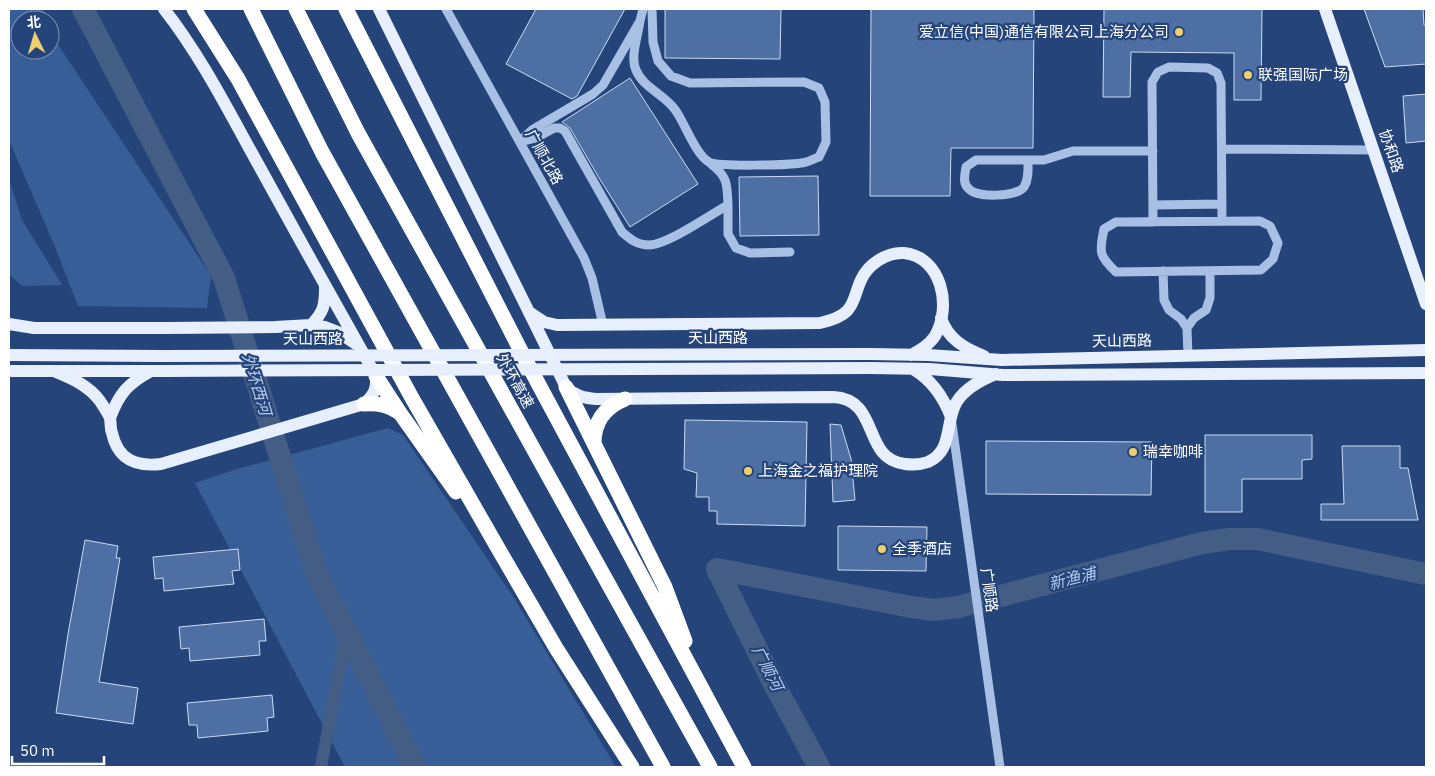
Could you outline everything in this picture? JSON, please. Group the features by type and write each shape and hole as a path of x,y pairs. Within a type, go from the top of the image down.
{"highway":[{"path":"194,9 238,79 412,398 499,550 556,648 632,767"},
{"path":"251,9 322,152 663,767"},
{"name":"外环高速","path":"296,9 363,141 710,767"},
{"path":"346,9 363,46 524,357 744,767"},
{"path":"376,376 400,413 499,550"},
{"path":"566,387 665,587 699,683"},
{"path":"594,443 594,430 601,416 612,406 625,399"},
{"path":"364,404 376,403 388,406 400,413"}],"main road":[{"path":"56,372 77,380 100,400 110,418 112,435 120,452 136,463 146,466 161,464 364,404 372,397 377,386 376,376 362,350 200,62 164,9"},
{"path":"379,9 566,387 575,395 582,398 625,399 842,398 853,403 862,411 869,424 876,445 883,454 894,462 909,465 925,463 938,456 946,441 951,417 957,401 967,390 996,374"},
{"name":"协和路","path":"1325,9 1426,304"},
{"path":"543,340 543,333 546,329 557,326 824,322 839,317 848,310 853,302 860,280 871,266 886,257 903,253 922,259 934,270 940,289 941,318 946,331 955,341 994,360"},
{"path":"311,325 320,315 325,302 325,287"},
{"path":"528,310 544,322 557,326"},
{"path":"911,355 924,347 932,339 941,318"},
{"path":"9,324 34,328 275,327 311,325 325,327 338,332 349,338 362,350"},
{"name":"天山西路","path":"9,356 870,354 994,360 1426,350"},
{"path":"911,368 925,377 937,389 951,417"},
{"name":"天山西路","path":"9,371 911,368 996,374 1426,373"},
{"path":"110,418 117,400 125,388 157,371"}],"street":[{"name":"广顺北路","path":"446,9 584,258 592,278 603,325"},
{"path":"643,9 635,53 635,69 641,80 669,102 676,110 700,152 722,172 727,184 728,234 736,248 750,253 790,252"},
{"path":"652,9 653,42 658,60 671,76 690,82 804,82 819,88 825,102 826,142 819,156 803,163 722,165 709,162"},
{"path":"520,142 532,130 593,94 603,85 640,21"},
{"path":"1154,222 1152,82 1158,72 1169,67 1208,68 1217,73 1221,83 1222,221"},
{"path":"520,142 536,138 554,128 560,128 565,132 622,232 633,242 649,245 666,241 728,205"},
{"path":"1222,150 1374,150"},
{"path":"1028,160 1028,178 1026,183 1023,188 1013,194 978,194 968,189 964,179 966,167 976,160 1028,160 1044,160 1072,151 1153,151"},
{"path":"1153,205 1222,204"},
{"path":"1222,221 1260,221 1270,226 1278,243 1274,259 1261,270 1116,272 1103,260 1100,245 1104,229 1116,222 1222,221"},
{"path":"1163,271 1164,300 1169,310 1181,318 1187,328 1188,356"},
{"path":"1187,328 1194,318 1206,310 1210,298 1210,271"},
{"name":"广顺路","path":"951,417 1000,767"}],"shaded area":[{"path":"9,9 43,9 10,10 10,60 60,60 60,48 211,276 207,308 78,306 9,140"},
{"path":"9,180 22,220 62,285 22,286 9,274"},
{"path":"388,428 403,435 514,598 616,767 345,767 195,483 237,469"}],"building":[{"path":"536,9 625,9 577,96 572,99 506,64"},
{"path":"665,9 781,9 780,59 665,58"},
{"path":"871,9 1034,9 1033,148 951,148 950,196 870,196"},
{"name":"联强国际广场","path":"1104,9 1262,9 1261,100 1234,100 1234,53 1131,52 1130,97 1103,97"},
{"path":"1364,9 1423,9 1424,25 1426,25 1426,64 1385,67"},
{"path":"630,78 698,184 630,227 570,128 562,122"},
{"path":"1426,94 1426,141 1406,143 1403,96"},
{"path":"818,176 819,235 740,236 739,177"},
{"name":"上海金之福护理院","path":"685,420 807,422 805,526 717,524 717,511 709,511 709,497 696,497 697,473 684,469"},
{"path":"830,424 841,425 851,459 855,500 833,502"},
{"path":"1205,435 1312,435 1312,459 1302,460 1302,479 1242,479 1242,512 1205,512"},
{"path":"986,441 1152,442 1151,495 986,494"},
{"path":"1342,446 1400,446 1400,468 1408,468 1418,520 1321,520 1321,504 1344,504"},
{"name":"全季酒店","path":"838,526 927,527 926,571 838,570"},
{"path":"85,540 118,546 116,558 120,558 99,682 138,688 133,724 56,713"},
{"path":"238,549 240,570 232,571 234,584 164,591 163,578 155,579 153,557"},
{"path":"264,619 266,641 259,641 260,655 190,661 189,648 181,649 179,627"},
{"path":"272,695 274,717 267,718 268,731 198,738 197,725 189,725 187,703"}],"waterway":[{"name":"外环西河","path":"83,9 224,278 316,572 415,767"},
{"name":"新渔浦","path":"717,569 934,610 958,607 1202,543 1229,539 1257,539 1426,574"},
{"name":"广顺河","path":"717,569 772,680 819,767"},
{"path":"321,767 346,633"}],"place":[{"name":"爱立信(中国)通信有限公司上海分公司","path":"1179,32"},
{"name":"联强国际广场","path":"1248,75"},
{"name":"瑞幸咖啡","path":"1133,452"},
{"name":"上海金之福护理院","path":"748,471"},
{"name":"全季酒店","path":"882,549"}]}
